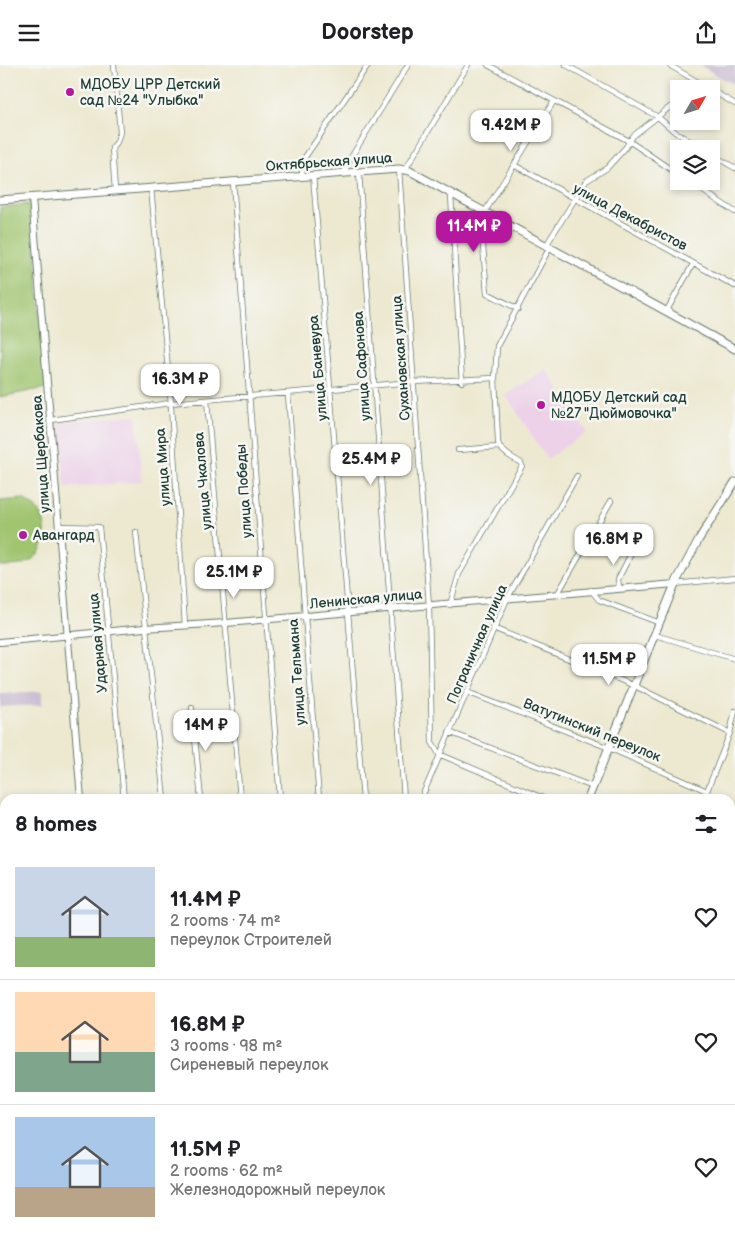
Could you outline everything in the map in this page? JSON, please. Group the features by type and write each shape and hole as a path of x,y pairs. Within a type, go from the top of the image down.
{"main road":[{"name":"Октябрьская улица","path":"0,201 359,171 402,170 549,245 735,349"},
{"name":"улица Щербакова","path":"32,198 81,794"},
{"path":"590,794 675,584 699,539 735,482"},
{"name":"Ленинская улица","path":"0,642 144,628 450,605 558,593 675,584"}],"street":[{"path":"114,65 120,132 112,149 115,191"},
{"path":"302,176 303,161 368,65"},
{"path":"344,173 350,159 408,65"},
{"path":"402,170 468,65"},
{"path":"488,65 629,141 670,169"},
{"path":"566,65 658,117 675,132 688,140"},
{"path":"669,65 695,80"},
{"path":"720,95 735,104"},
{"path":"518,309 487,293 482,212 554,101"},
{"path":"500,447 495,378 497,346 518,309 549,245 586,181 607,168 629,141 670,107"},
{"path":"720,159 735,168"},
{"name":"улица Декабристов","path":"514,165 574,200 735,286"},
{"name":"Сухановская улица","path":"402,170 413,382 429,606 432,742 440,753"},
{"name":"улица Сафонова","path":"359,171 404,794"},
{"name":"улица Баневура","path":"313,175 332,391 363,794"},
{"name":"улица Победы","path":"233,182 280,794"},
{"name":"улица Мира","path":"151,188 170,403 185,626"},
{"path":"702,190 735,212"},
{"path":"451,195 462,381"},
{"path":"666,312 693,264"},
{"path":"51,420 170,403 332,391 374,385 495,378"},
{"name":"улица Тельмана","path":"288,394 318,794"},
{"name":"улица Чкалова","path":"207,400 240,794"},
{"path":"450,605 459,574 522,466 521,463 500,447 458,450"},
{"name":"Пограничная улица","path":"422,794 507,599 577,476"},
{"path":"558,593 611,501"},
{"name":"Ударная улица","path":"58,526 99,527 124,794"},
{"path":"136,532 144,628 149,637 164,794"},
{"path":"619,588 618,579 634,548"},
{"path":"675,584 735,578"},
{"path":"591,591 599,600 660,623"},
{"path":"493,628 635,686 730,733"},
{"path":"655,635 735,659"},
{"name":"Ватутинский переулок","path":"467,692 609,748 707,791"},
{"path":"192,707 201,794"},
{"path":"707,794 730,733 735,711"},
{"path":"449,732 593,787"},
{"path":"440,753 534,794"}],"shaded area":[{"path":"700,65 735,65 735,84 725,80"},
{"name":"МДОБУ Детский сад №27 \"Дюймовочка\"","path":"546,369 587,432 547,459 506,395"},
{"path":"136,415 142,481 65,488 59,422"},
{"path":"42,691 42,705 0,707 0,694"}],"green space":[{"path":"32,204 46,388 0,397 0,207"},
{"name":"Авангард","path":"24,499 37,509 44,521 45,537 43,545 34,558 28,562 20,565 0,566 0,501"}],"place":[{"name":"МДОБУ ЦРР Детский сад №24 \"Улыбка\"","path":"70,92"},
{"name":"МДОБУ Детский сад №27 \"Дюймовочка\"","path":"541,405"},
{"name":"Авангард","path":"23,535"}]}
